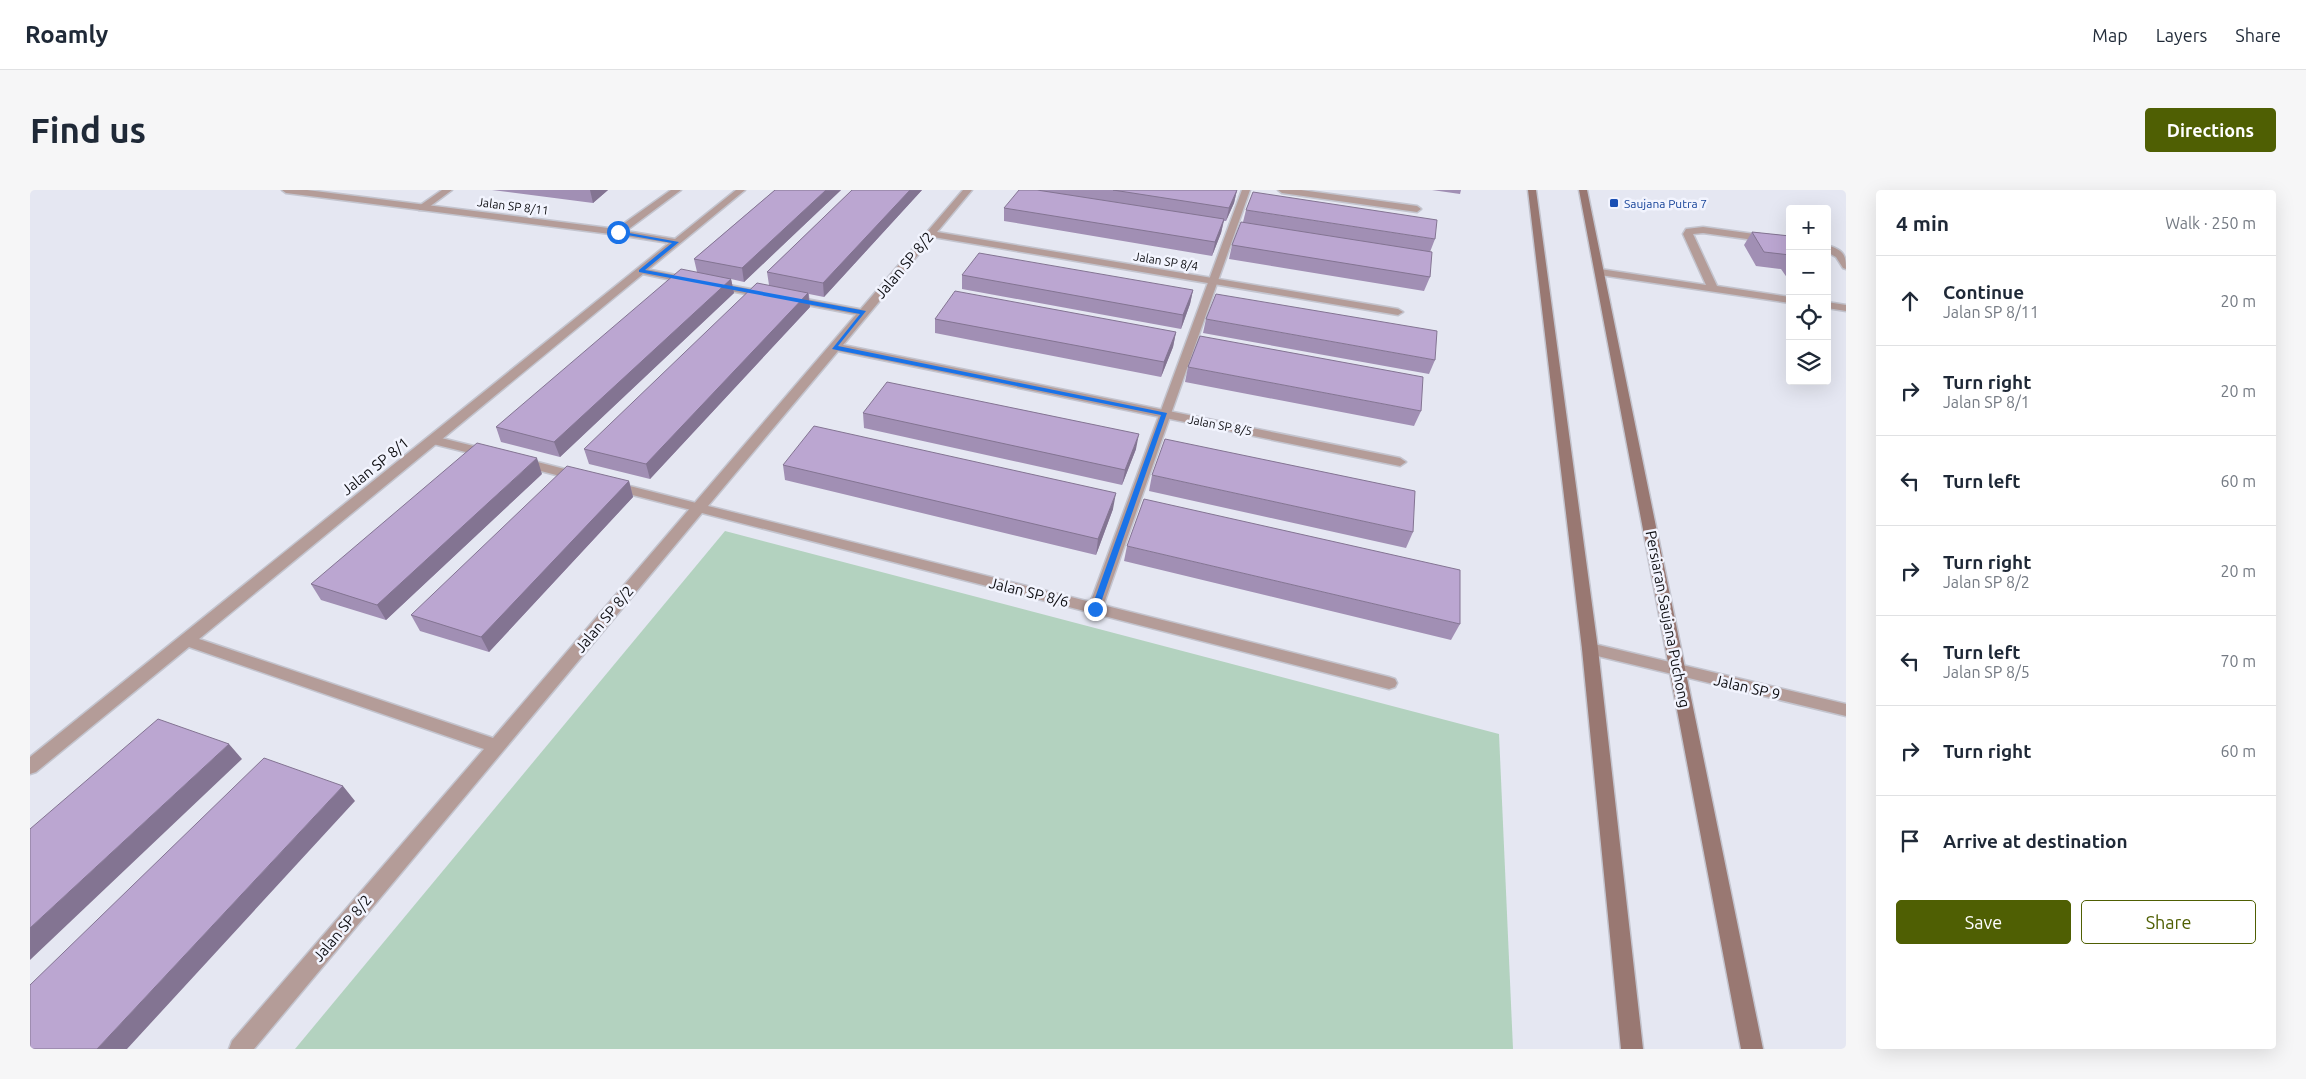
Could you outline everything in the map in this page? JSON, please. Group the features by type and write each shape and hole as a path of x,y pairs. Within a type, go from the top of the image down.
{"street":[{"name":"Jalan SP 8/11","path":"286,190 618,232 676,242"},
{"path":"422,208 448,190"},
{"path":"618,232 677,190"},
{"name":"Jalan SP 8/1","path":"30,767 741,190"},
{"name":"Jalan SP 8/2","path":"240,1049 968,190"},
{"path":"1095,609 1246,190"},
{"path":"1282,190 1345,194 1418,209"},
{"path":"1532,190 1590,649 1632,1049"},
{"name":"Persiaran Saujana Puchong","path":"1583,190 1752,1049"},
{"path":"1713,289 1688,234 1689,231 1703,230 1786,241"},
{"name":"Jalan SP 8/4","path":"930,234 1398,312"},
{"path":"1831,250 1840,255 1846,266"},
{"path":"641,271 864,313"},
{"path":"1600,272 1786,299"},
{"path":"1831,306 1846,308"},
{"name":"Jalan SP 8/5","path":"834,347 1400,462"},
{"name":"Jalan SP 8/6","path":"433,440 1389,683"},
{"path":"186,640 496,746"},
{"name":"Jalan SP 9","path":"1590,649 1846,710"}],"green space":[{"path":"725,531 1499,734 1513,1049 295,1049"}],"building":[{"path":"775,190 826,190 742,268 694,259"},
{"path":"852,190 910,190 823,283 767,272"},
{"path":"1019,190 1037,190 1224,219 1215,242 1004,208"},
{"path":"1113,190 1237,190 1229,208"},
{"path":"1253,192 1437,220 1435,239 1246,210"},
{"path":"1241,222 1432,252 1430,277 1232,245"},
{"path":"1752,232 1786,236 1786,255 1764,252"},
{"path":"979,253 1193,290 1183,315 962,275"},
{"path":"681,269 731,279 554,442 496,427"},
{"path":"757,283 808,293 646,464 584,449"},
{"path":"955,291 1176,332 1164,362 935,319"},
{"path":"1216,294 1437,331 1435,360 1206,319"},
{"path":"1200,336 1423,377 1421,411 1188,367"},
{"path":"887,382 1139,434 1125,470 863,413"},
{"path":"814,426 1116,493 1098,539 783,465"},
{"path":"1165,439 1415,491 1413,532 1152,475"},
{"path":"477,443 537,458 377,605 311,584"},
{"path":"567,466 629,481 481,637 411,615"},
{"path":"1144,499 1460,570 1460,624 1127,546"},
{"path":"158,719 229,744 30,928 30,829"},
{"path":"264,758 343,786 97,1049 30,1049 30,985"}],"place":[{"name":"Saujana Putra 7","path":"1614,203"}],"route":[{"path":"618,232 676,242 641,271 864,313 834,347 1164,414 1095,609"}]}
